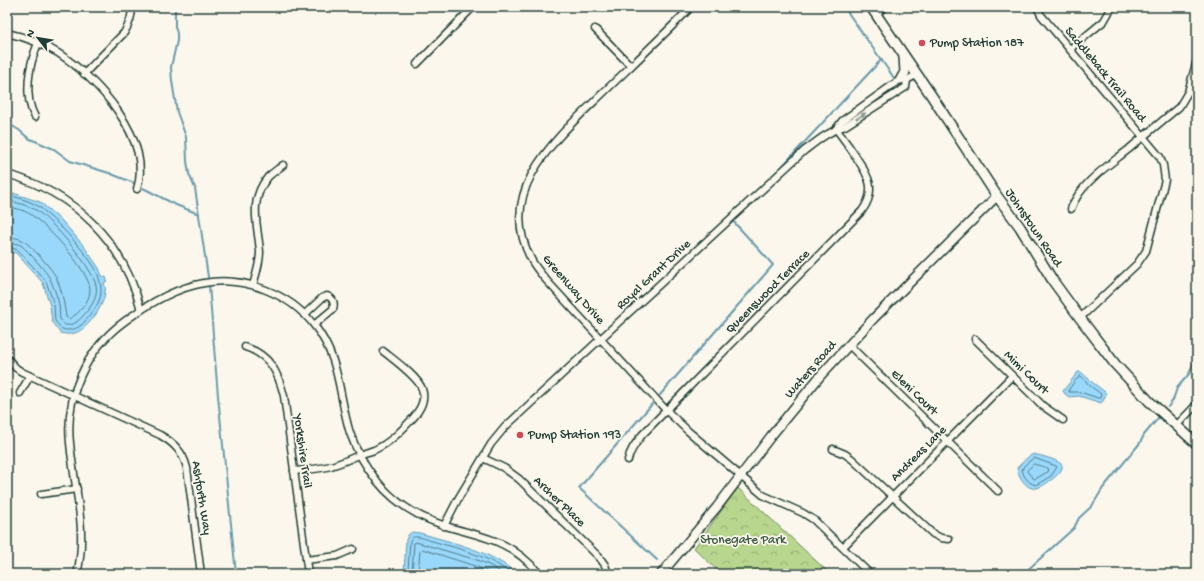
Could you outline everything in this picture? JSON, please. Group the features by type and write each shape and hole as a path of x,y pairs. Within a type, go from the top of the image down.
{"main road":[{"name":"Johnstown Road","path":"873,10 996,196 1020,227 1053,281 1080,318 1115,364 1149,401 1197,444"},
{"path":"904,55 904,80"}],"street":[{"path":"84,74 124,33 131,18 132,7"},
{"path":"417,64 473,7"},
{"name":"Greenway Drive","path":"691,7 562,134 542,156 527,184 520,209 521,230 524,243 532,261 547,281 666,410 740,477 763,495 809,516 870,574"},
{"path":"873,10 885,7"},
{"name":"Saddleback Trail Road","path":"1036,7 1041,15 1160,157 1165,177 1146,251 1138,264 1080,318"},
{"path":"1070,49 1104,21 1112,7"},
{"path":"595,29 631,66"},
{"path":"7,33 26,38 59,54 101,90 123,119 133,138 140,164 140,177 137,189"},
{"path":"35,117 31,110 29,101 29,74 33,54 38,43"},
{"name":"Saddleback Trail Road","path":"1143,137 1179,107 1184,101 1197,60"},
{"name":"Royal Grant Drive","path":"444,526 458,499 494,440 505,427 804,151 823,136 836,129 842,121 904,80 916,75"},
{"name":"Queenswood Terrace","path":"628,460 630,453 642,435 829,245 866,205 870,192 870,182 867,173 836,129"},
{"path":"1071,209 1074,201 1083,189 1096,176 1143,137"},
{"path":"253,286 260,258 255,213 256,202 260,189 269,177 283,165"},
{"path":"7,174 53,192 74,207 96,226 106,237 124,265 135,290 141,310"},
{"name":"Waters Road","path":"661,574 717,507 810,388 904,287 996,196"},
{"path":"77,574 82,531 69,432 70,415 74,396 85,367 98,347 118,326 141,310 166,295 178,290 194,285 220,282 242,283 278,296 292,305 314,325 323,338 333,359 350,432 360,454 377,481 398,501 422,517 444,526 483,537 504,545 523,558 540,574"},
{"path":"304,315 322,298 327,296 331,298 334,303 333,309 314,325"},
{"name":"Mimi Court","path":"976,339 1043,406 1063,420"},
{"name":"Eleni Court","path":"849,345 998,490"},
{"name":"Yorkshire Trail","path":"245,347 263,356 272,366 277,374 284,396 308,574"},
{"path":"294,471 330,466 374,450 392,440 405,428 416,414 423,404 424,395 420,384 383,351"},
{"name":"Ashforth Way","path":"7,358 16,368 30,376 160,435 180,451 187,468 201,574"},
{"path":"20,393 30,376"},
{"name":"Andreas Lane","path":"843,547 1012,376"},
{"path":"1176,426 1197,404"},
{"path":"833,449 852,459 933,534 949,539"},
{"name":"Archer Place","path":"483,458 504,468 519,479 599,557 605,565 608,574"},
{"path":"41,494 77,489"},
{"path":"306,560 337,556 353,549"}],"green space":[{"name":"Stonegate Park","path":"738,488 830,574 721,574 694,548"}],"water":[{"path":"7,191 40,202 63,222 83,245 99,268 102,276 106,277 107,281 104,283 105,291 102,304 90,322 80,331 71,334 60,333 52,322 50,306 43,283 16,253 7,252"},
{"path":"1078,372 1081,372 1105,392 1106,394 1101,403 1079,396 1069,397 1065,394 1063,391"},
{"path":"1034,454 1056,461 1061,464 1062,467 1058,474 1049,482 1037,488 1030,487 1024,482 1019,475 1017,468 1027,458"},
{"path":"412,532 471,548 495,559 517,574 402,574 404,571 406,540 408,535"}],"waterway":[{"path":"175,7 177,41 171,67 172,81 177,112 186,137 189,174 195,188 208,277"},
{"path":"844,7 894,78"},
{"path":"774,175 882,59"},
{"path":"7,123 19,130 28,138 54,149 70,161 109,173 134,183"},
{"path":"143,188 176,205 199,214"},
{"path":"660,395 773,265 732,220"},
{"path":"209,285 218,396 236,574"},
{"path":"1168,407 1173,400 1177,388 1189,374 1197,354"},
{"path":"653,403 579,488 657,560"},
{"path":"1023,574 1074,528 1079,518 1092,506 1103,488 1159,417"}],"place":[{"name":"Pump Station 187","path":"922,43"},
{"name":"Pump Station 193","path":"520,435"}]}
